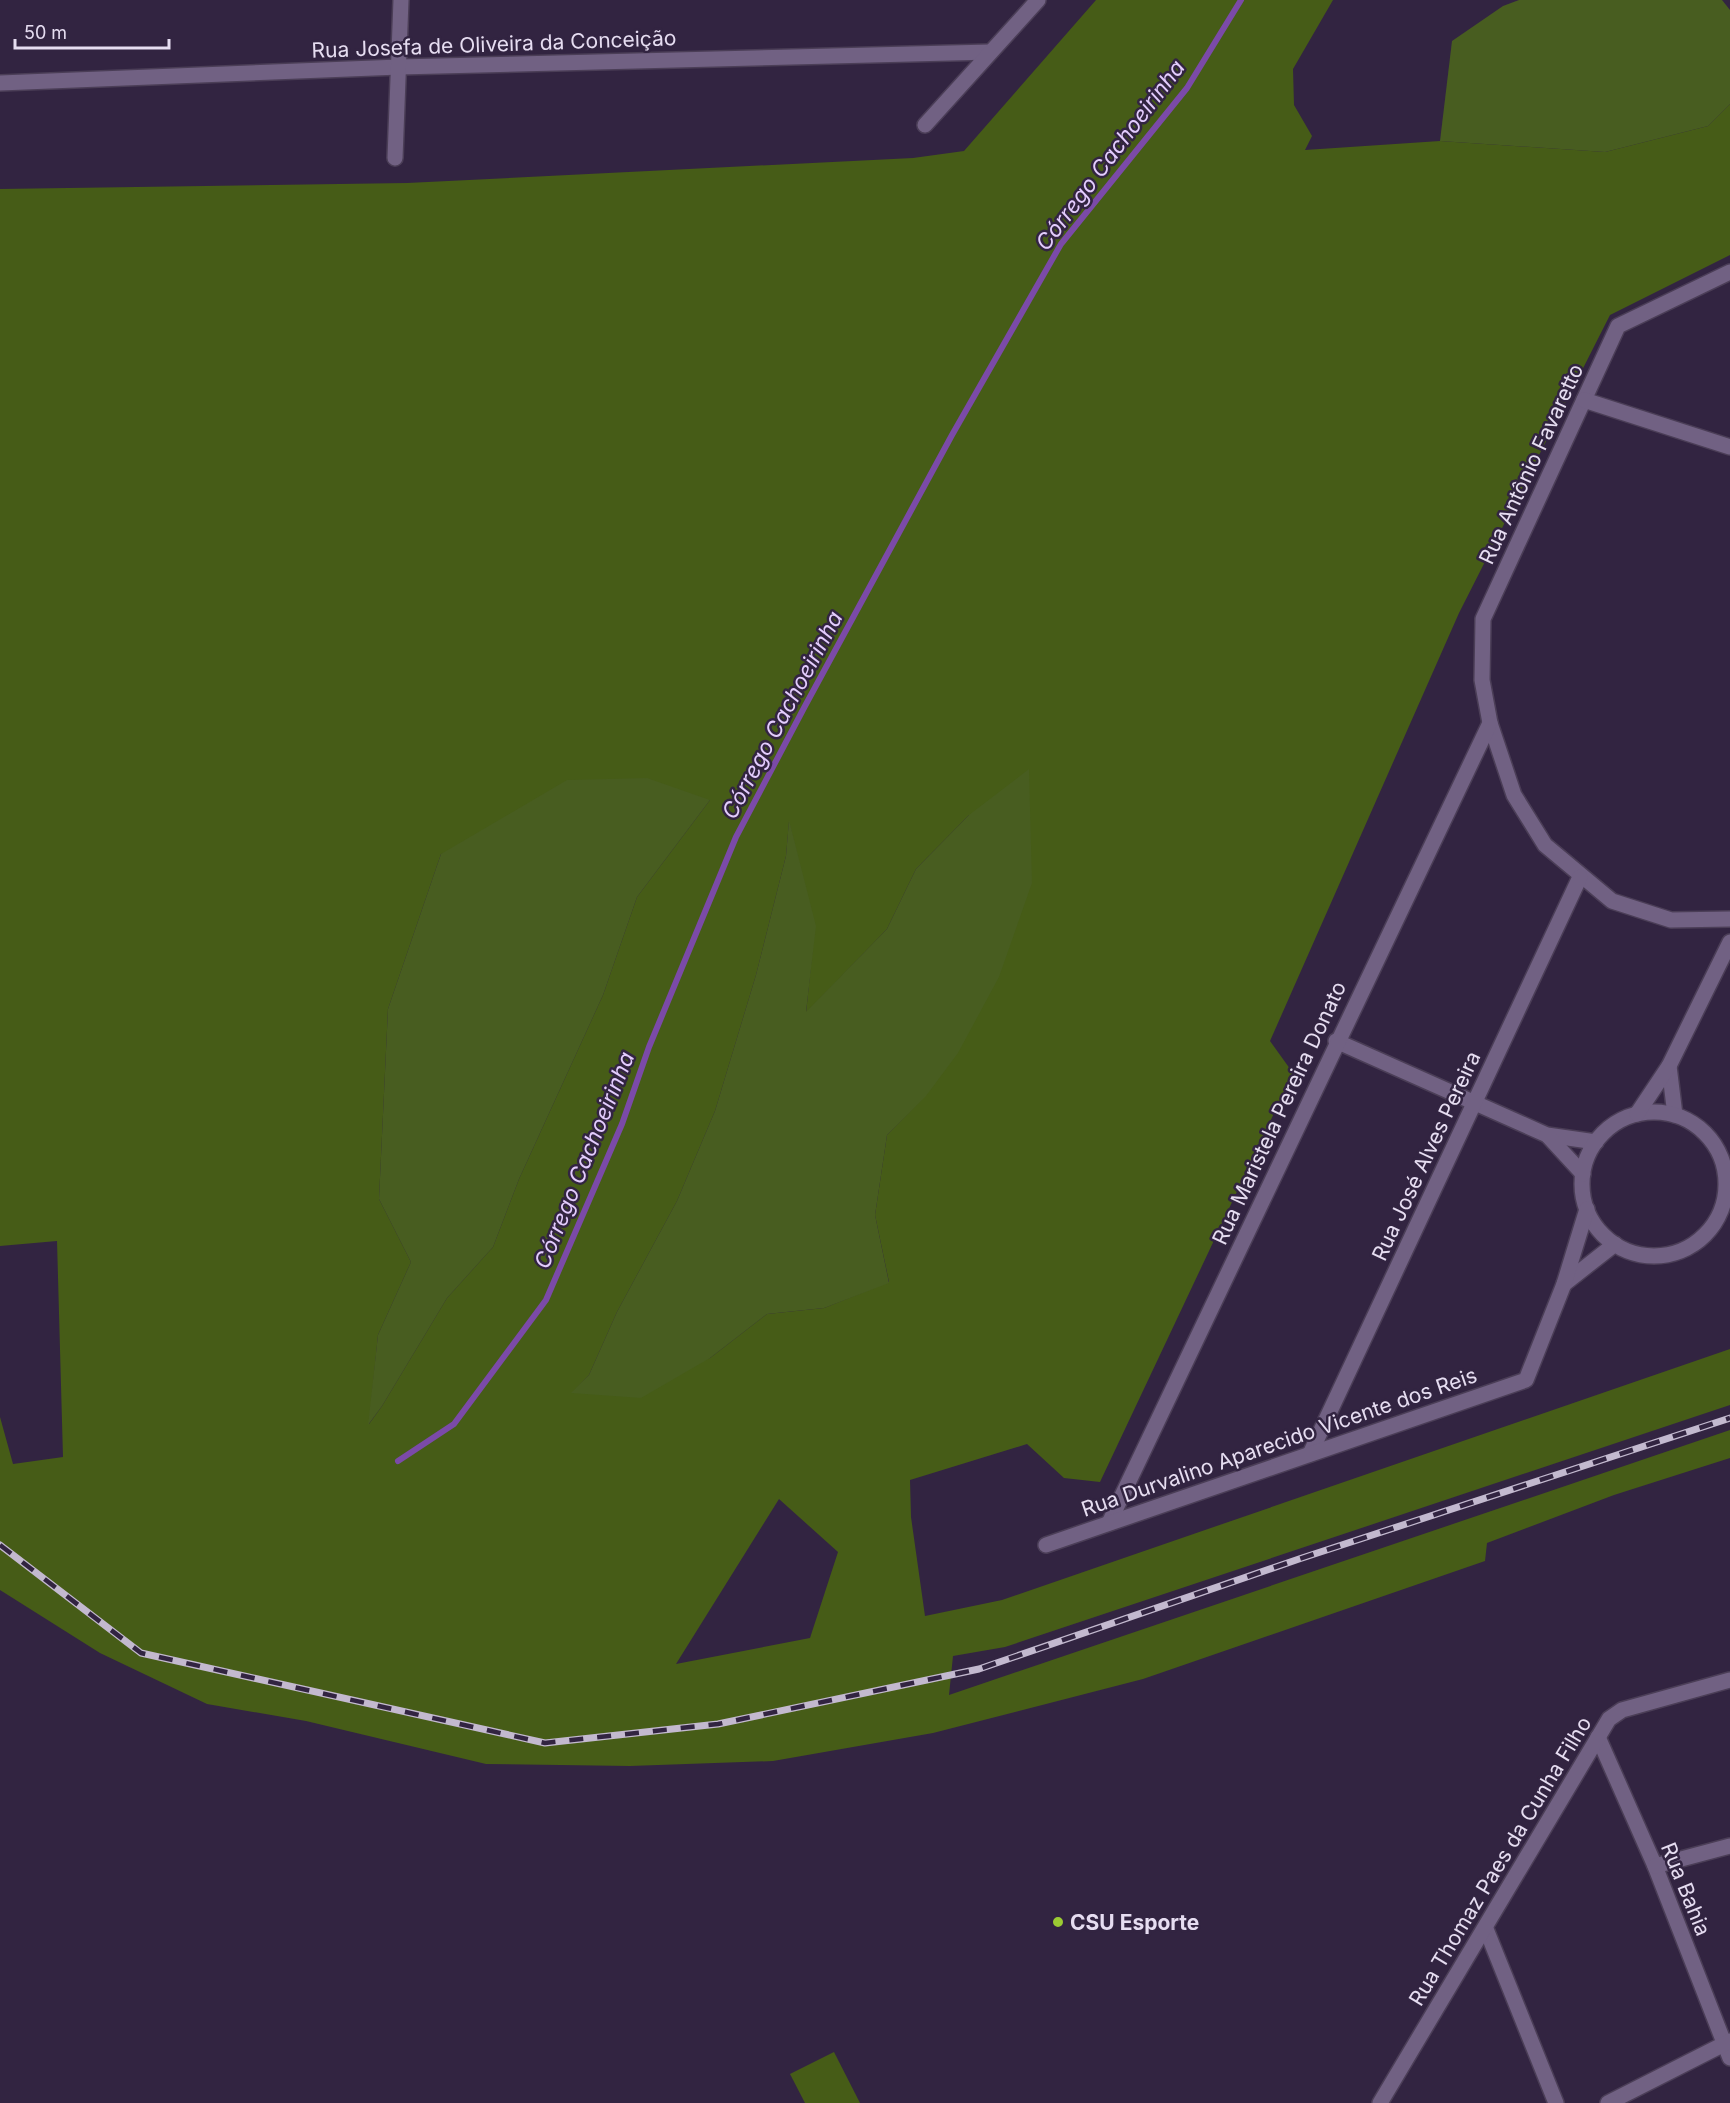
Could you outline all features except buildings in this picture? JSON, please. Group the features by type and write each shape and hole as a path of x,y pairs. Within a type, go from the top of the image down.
{"street":[{"path":"395,158 401,0"},
{"path":"925,125 1038,0"},
{"name":"Rua Josefa de Oliveira da Conceição","path":"0,83 399,67 990,52"},
{"name":"Rua Antônio Favaretto","path":"1490,723 1482,680 1483,620 1618,326 1730,272"},
{"path":"1584,400 1725,442"},
{"path":"1490,723 1514,795 1545,845 1580,877 1612,901 1671,920 1730,919"},
{"name":"Rua Maristela Pereira Donato","path":"1109,1523 1336,1041 1490,723"},
{"name":"Rua José Alves Pereira","path":"1310,1454 1580,877"},
{"path":"1637,1114 1669,1066 1730,942"},
{"path":"1336,1041 1475,1101 1546,1135 1596,1142"},
{"path":"1669,1066 1675,1115"},
{"path":"1564,1284 1587,1209 1583,1174 1596,1142 1614,1124 1637,1114 1650,1112 1675,1115 1698,1127 1723,1146 1728,1177 1718,1217 1711,1228 1691,1245 1672,1253 1639,1254 1615,1244 1599,1229 1587,1209"},
{"path":"1546,1135 1583,1174"},
{"path":"1564,1284 1615,1244"},
{"name":"Rua Durvalino Aparecido Vicente dos Reis","path":"1046,1545 1526,1380 1564,1284"},
{"name":"Rua Thomaz Paes da Cunha Filho","path":"1380,2103 1486,1929 1609,1719 1618,1712 1730,1680"},
{"name":"Rua Bahia","path":"1598,1737 1655,1866 1728,2047"},
{"path":"1655,1866 1730,1846"},
{"path":"1486,1929 1556,2103"},
{"path":"1608,2103 1728,2047"}],"green space":[{"path":"1096,0 1333,0 1293,69 1294,105 1312,136 1305,150 1440,141 1605,152 1708,126 1730,104 1730,255 1610,315 1459,613 1270,1041 1293,1073 1100,1482 1064,1478 1027,1444 910,1480 911,1517 925,1616 1002,1600 1730,1349 1730,1405 1005,1647 953,1656 949,1695 1730,1430 1730,1458 1614,1495 1487,1543 1485,1561 1143,1679 933,1733 773,1761 630,1766 486,1764 306,1721 207,1704 100,1653 0,1590 0,1417 13,1464 63,1457 57,1241 0,1246 0,189 407,183 913,158 964,151","holes":["710,800 637,897 603,995 519,1179 493,1247 447,1298 369,1424 378,1335 411,1262 379,1199 388,1009 441,854","969,815 925,1096 887,1135 875,1215 889,1282 824,1308 767,1314 710,1358 572,1393 589,1375 617,1312 677,1201 715,1111 756,975 786,856 789,822 815,926 806,1013 887,929 916,869","779,1499 838,1552 810,1638 676,1664"]},
{"path":"1519,0 1722,0 1730,10 1730,104 1708,126 1605,152 1440,141 1452,41 1503,6"},
{"path":"1029,769 1032,883 999,977 958,1053 926,1096 887,1135 875,1215 889,1283 824,1308 767,1314 710,1358 641,1398 571,1393 589,1375 617,1312 677,1201 715,1111 756,975 786,856 789,820 816,926 806,1012 887,929 916,869 969,815"},
{"path":"647,778 710,800 637,897 603,995 519,1179 493,1247 447,1298 382,1406 368,1425 378,1335 411,1262 379,1199 388,1009 441,854 567,780"},
{"path":"834,2052 860,2103 805,2103 790,2074"}],"waterway":[{"name":"Córrego Cachoeirinha","path":"398,1461 454,1424 546,1300 622,1124 649,1047 736,837 805,706 952,435 1061,244 1187,88 1241,0"}],"railway":[{"path":"0,1545 141,1653 545,1743 718,1724 979,1669 1299,1559 1730,1418"}],"place":[{"name":"CSU Esporte","path":"1058,1922"}]}
